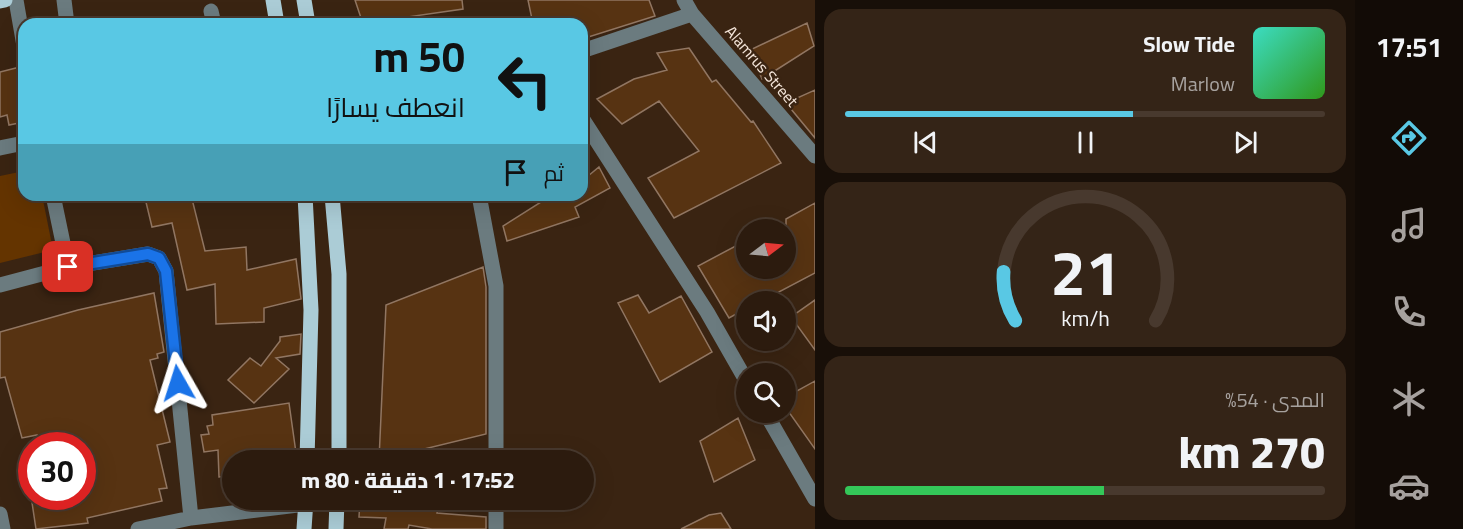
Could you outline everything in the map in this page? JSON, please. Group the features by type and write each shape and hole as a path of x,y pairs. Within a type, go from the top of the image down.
{"main road":[{"path":"0,1 5,0"},
{"path":"273,0 276,18"},
{"path":"304,0 307,18"},
{"path":"305,201 311,310 307,450"},
{"path":"333,201 339,274 339,450"},
{"path":"304,529 305,510"},
{"path":"336,529 337,510"}],"street":[{"path":"16,0 19,18"},
{"path":"64,0 66,18"},
{"name":"Alamrus Street","path":"684,0 692,14 815,156"},
{"path":"588,49 692,14"},
{"path":"588,127 706,312 736,363"},
{"path":"0,148 18,144"},
{"path":"54,201 68,267"},
{"path":"480,201 496,286 496,450"},
{"path":"0,285 68,267 148,254 159,258 166,271 191,518"},
{"path":"772,423 813,493"},
{"path":"138,529 191,518 248,510"},
{"path":"496,510 496,529"},
{"path":"0,514 3,529"}],"shaded area":[{"path":"18,172 18,201 43,201 53,250 0,263 0,176"}],"building":[{"path":"355,0 462,0 463,9 407,18 361,18"},
{"path":"528,0 649,0 655,16 588,37 588,18 532,18"},
{"path":"807,23 814,46 762,79 750,50"},
{"path":"689,48 712,82 716,80 751,122 753,121 781,163 674,218 648,178 699,151 659,101 622,124 597,99 634,79 667,70 657,53"},
{"path":"18,68 18,123 9,125 7,115 0,117 0,72"},
{"path":"815,90 815,138 786,103"},
{"path":"599,167 610,188 588,200 588,176"},
{"path":"146,201 192,201 205,251 246,247 247,270 296,259 301,299 264,308 264,322 216,324 215,284 187,290 172,223 152,227"},
{"path":"543,201 586,201 575,207 579,217 507,241 503,226"},
{"path":"815,203 815,273 781,291 736,291 736,314 729,318 698,266 736,246 736,279 796,279 796,219 786,219"},
{"path":"483,267 486,287 486,434 420,450 379,450 386,305"},
{"path":"154,293 164,352 157,354 158,358 150,360 170,442 157,445 167,488 159,489 162,501 87,518 88,523 36,529 33,510 96,510 96,432 20,432 5,377 0,378 0,332 78,310"},
{"path":"638,295 649,313 681,296 712,352 660,382 618,303"},
{"path":"815,300 815,350 796,324 796,313"},
{"path":"301,334 300,354 276,358 289,369 254,403 228,380 250,358 261,366 280,341 280,337"},
{"path":"815,381 815,449 796,422 796,391"},
{"path":"289,403 296,450 222,450 222,477 219,477 218,450 204,452 201,435 209,434 207,426 213,425 212,415"},
{"path":"736,419 736,423 740,423 755,460 714,482 700,441"},
{"path":"359,510 437,510 437,513 486,517 486,529 432,529 409,525 408,529 384,529 386,518 359,517"},
{"path":"721,513 731,529 681,529 709,515"}],"route":[{"path":"68,267 148,254 159,258 166,271 178,383"}]}
